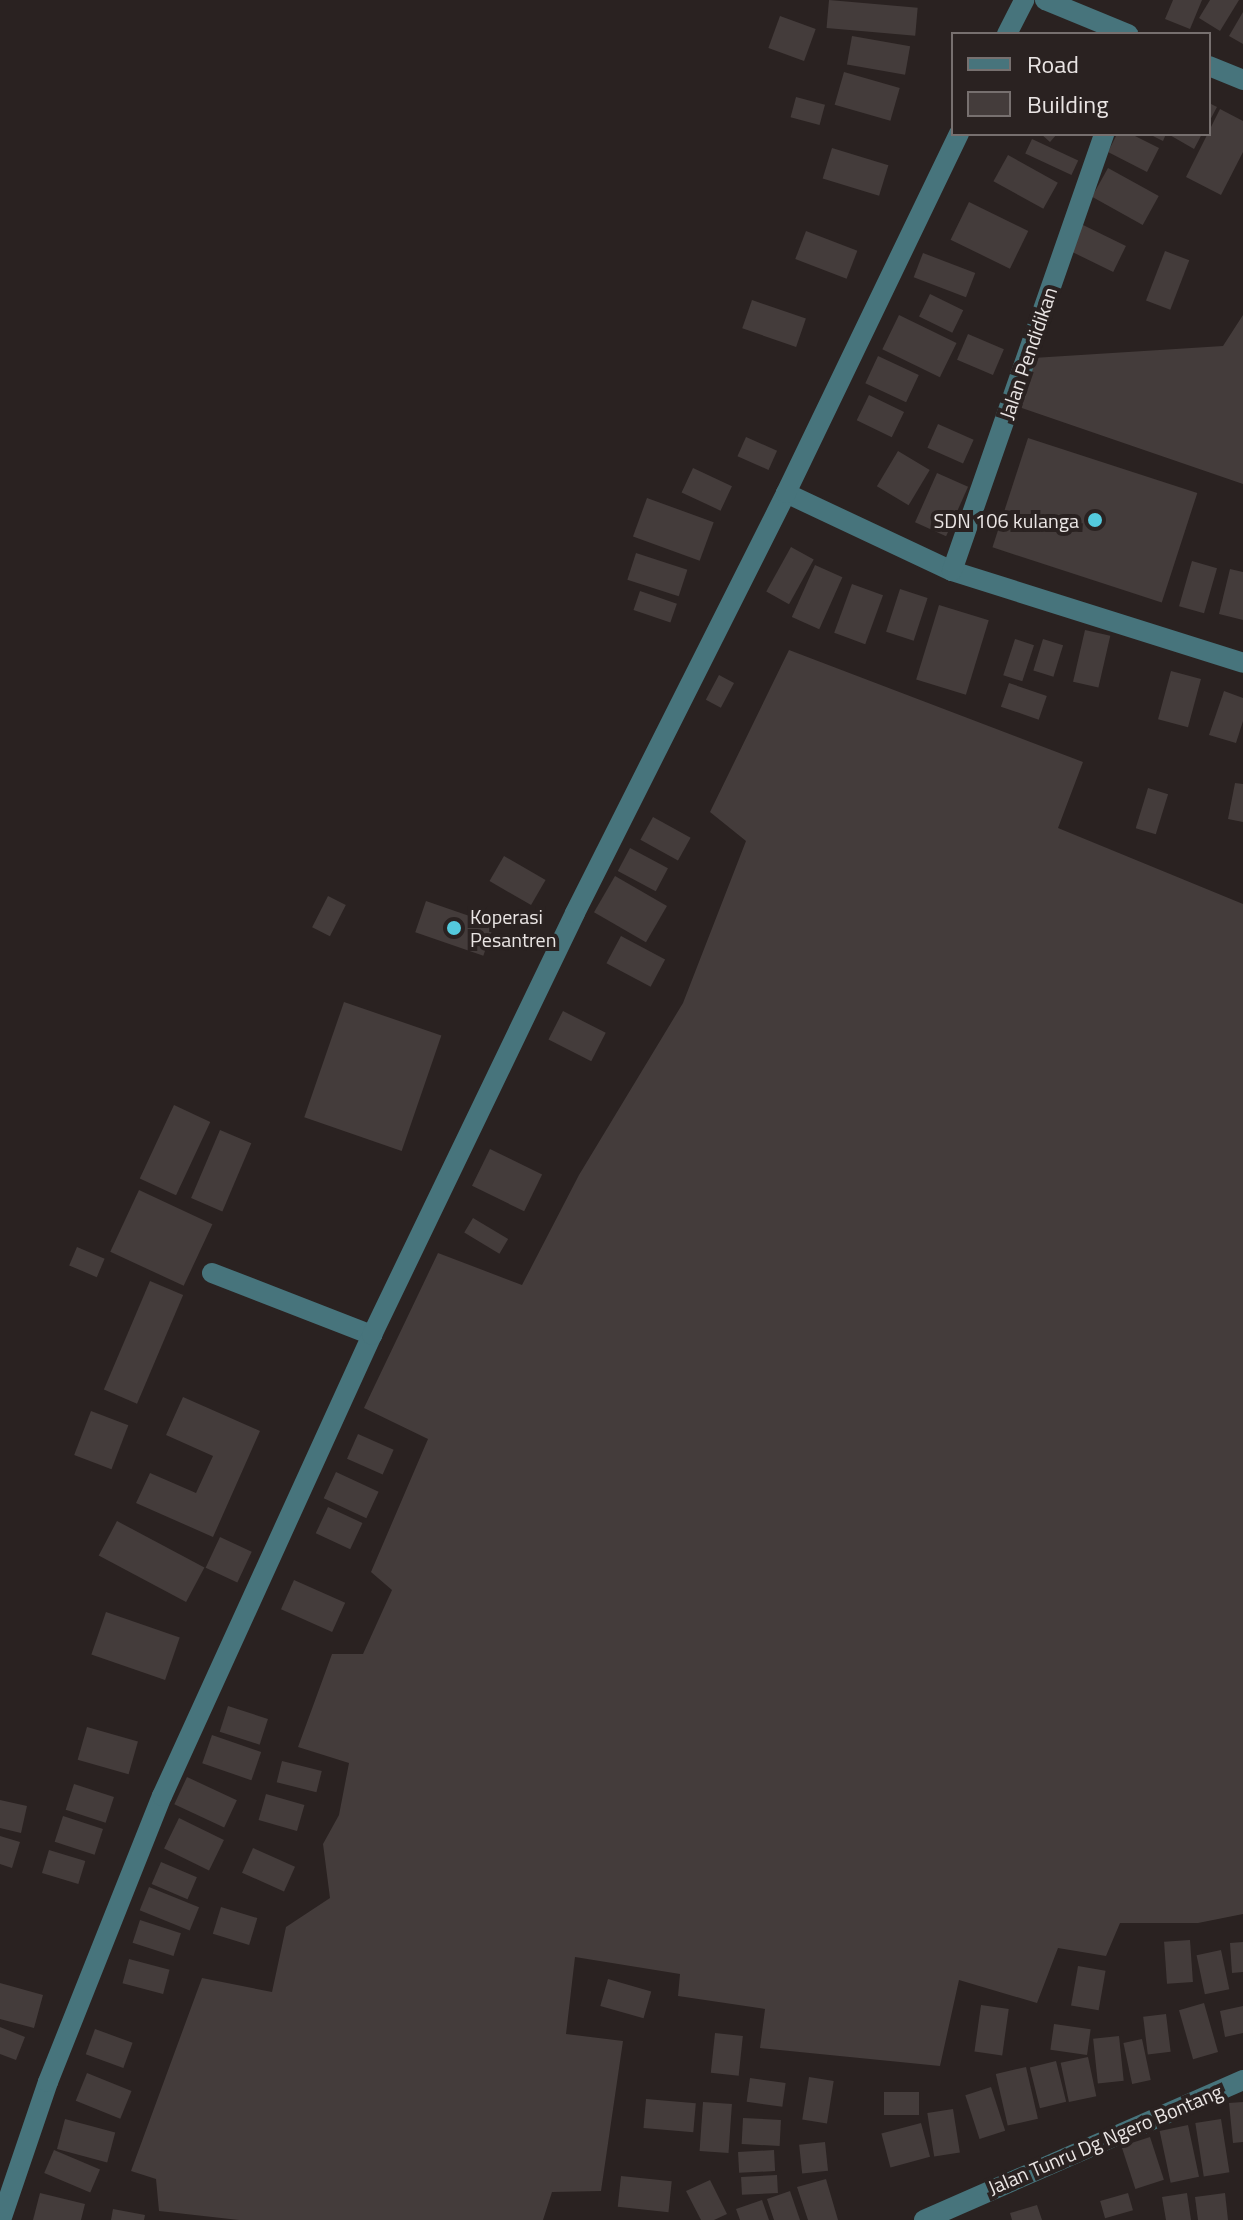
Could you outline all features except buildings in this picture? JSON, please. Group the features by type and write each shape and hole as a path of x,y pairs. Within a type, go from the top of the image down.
{"street":[{"path":"1008,32 1024,0"},
{"path":"1045,0 1123,32"},
{"path":"1211,67 1243,80"},
{"path":"1,2220 48,2082 162,1796 372,1335 655,749 786,493 958,136"},
{"name":"Jalan Pendidikan","path":"952,571 1103,136"},
{"path":"786,493 952,571 1243,663"},
{"path":"212,1273 372,1335"},
{"name":"Jalan Tunru Dg Ngero Bontang","path":"924,2220 1243,2080"}],"place":[{"name":"SDN 106 kulanga","path":"1095,520"},
{"name":"Koperasi Pesantren","path":"454,928"}]}
